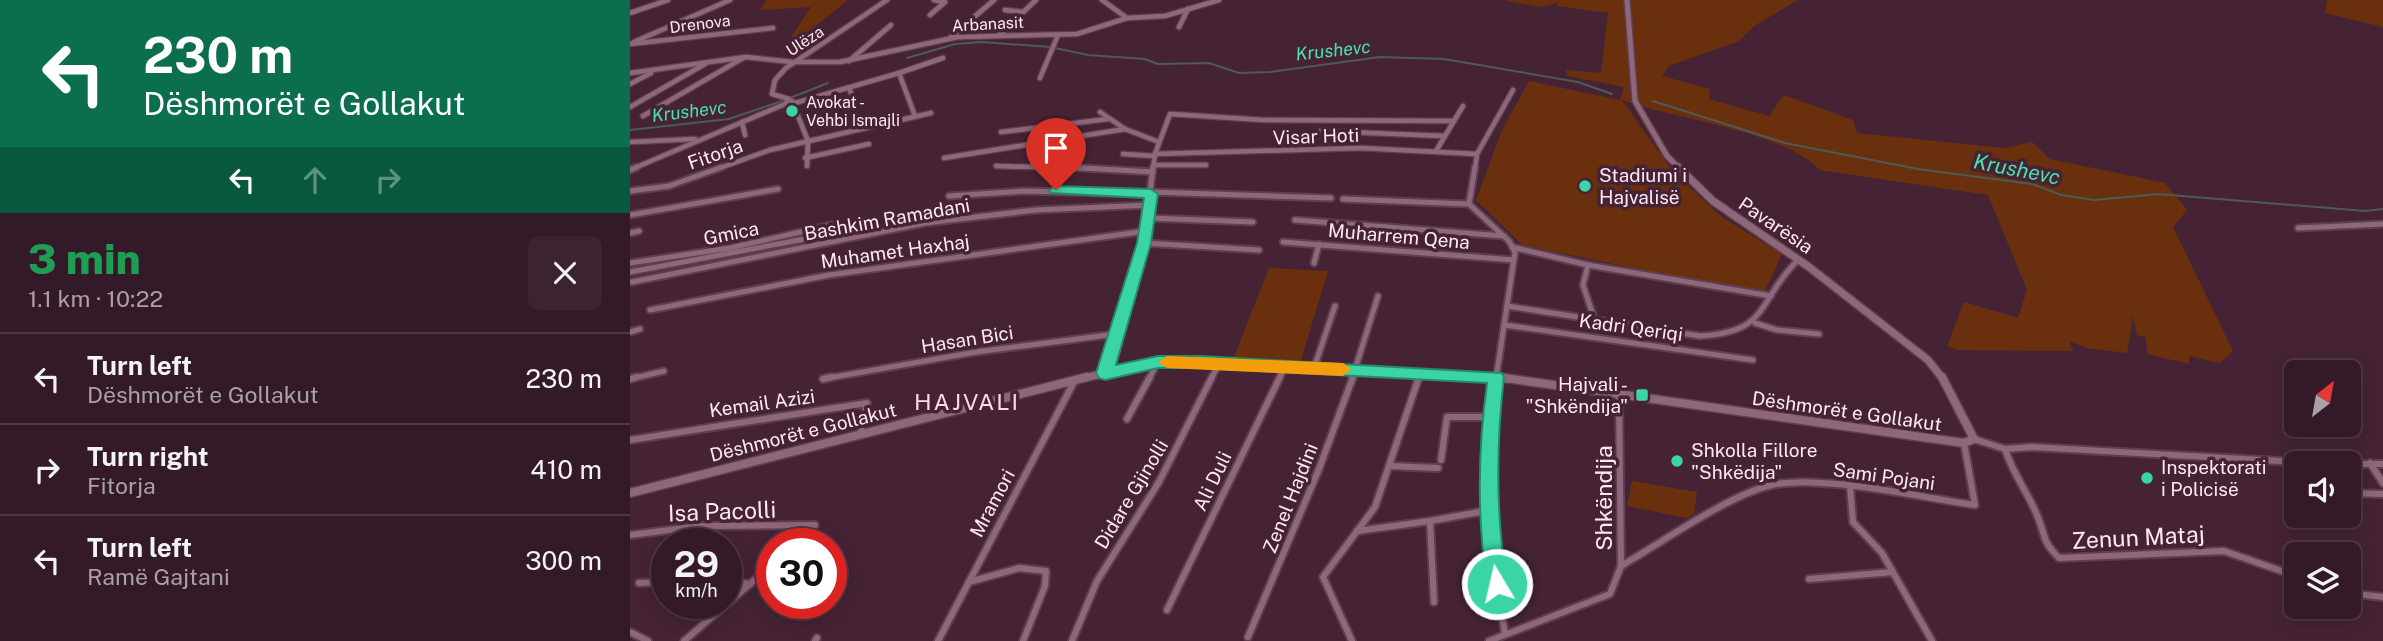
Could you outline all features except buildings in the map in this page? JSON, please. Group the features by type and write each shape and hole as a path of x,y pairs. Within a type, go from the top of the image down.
{"street":[{"path":"630,13 668,0"},
{"path":"630,43 730,0"},
{"name":"Ulëza","path":"790,100 774,95 773,87 780,73 887,0"},
{"path":"930,15 945,2 934,0"},
{"path":"950,38 994,0"},
{"path":"999,35 1035,0"},
{"path":"1102,0 1127,18"},
{"name":"Arbanasit","path":"630,73 746,57 797,62 849,61 950,38 1086,33 1127,18 1160,16 1219,0"},
{"name":"Pavarësia","path":"1627,0 1635,101 1667,156 1713,201 1798,260 1928,360 1944,380 1974,439"},
{"path":"1180,27 1188,9"},
{"path":"1004,10 1023,12"},
{"path":"849,61 891,25"},
{"name":"Drenova","path":"630,43 773,28"},
{"path":"1040,78 1058,34"},
{"path":"643,116 746,57"},
{"path":"630,170 790,100 849,88 943,58"},
{"path":"630,107 707,62"},
{"path":"630,84 657,70"},
{"path":"899,72 915,116"},
{"path":"849,88 856,105"},
{"path":"1469,204 1477,154 1513,90"},
{"path":"790,100 808,141 805,158 807,166"},
{"path":"1436,151 1463,106"},
{"path":"1100,112 1125,129 1159,142"},
{"name":"Fitorja","path":"630,191 669,186 699,173 808,141 931,113"},
{"path":"1105,373 1144,243 1155,155 1171,114 1454,121"},
{"path":"1001,132 1108,119"},
{"path":"742,122 745,135"},
{"path":"944,158 1125,129"},
{"path":"1321,131 1445,136"},
{"path":"630,142 698,139"},
{"path":"805,158 869,144"},
{"name":"Visar Hoti","path":"1155,155 1348,148 1477,154"},
{"path":"1123,154 1155,155"},
{"path":"996,166 1154,169 1206,165"},
{"path":"630,215 778,189"},
{"path":"949,196 1024,191 1331,198"},
{"path":"1343,199 1469,204 1504,236 1512,247 1514,260 1492,417 1489,534 1505,634"},
{"name":"Bashkim Ramadani","path":"632,282 925,223 1036,210 1150,205"},
{"path":"1148,218 1253,222"},
{"path":"1295,220 1504,236"},
{"name":"Gmica","path":"630,263 730,248 836,224"},
{"path":"2298,228 2383,224"},
{"path":"630,233 639,231"},
{"name":"Muhamet Haxhaj","path":"650,310 740,290 840,273 1146,231"},
{"path":"630,272 810,238"},
{"name":"Muharrem Qena","path":"1283,242 1514,260"},
{"path":"1144,243 1259,250"},
{"path":"1314,263 1319,244"},
{"path":"1512,247 1588,265 1771,296"},
{"path":"1507,306 1700,336 1723,336 1755,323 1777,281 1798,260"},
{"path":"1588,265 1583,285 1594,318"},
{"path":"1357,370 1378,296"},
{"path":"1314,368 1335,306"},
{"path":"1755,323 1777,330 1819,334"},
{"name":"Kadri Qeriqi","path":"1504,325 1753,360"},
{"path":"630,332 640,330"},
{"name":"Hasan Bici","path":"823,379 976,352 1116,334"},
{"path":"1127,419 1158,362"},
{"name":"Dëshmorët e Gollakut","path":"630,493 1075,380 1158,362 1496,377 1964,443 1974,439"},
{"name":"Didare Gjinolli","path":"1072,641 1097,582 1159,482 1219,363"},
{"name":"Ali Duli","path":"1167,610 1285,366"},
{"name":"Zenel Hajdini","path":"1248,637 1301,515 1357,370"},
{"path":"630,379 664,371"},
{"path":"1352,641 1323,577 1375,508 1420,373"},
{"name":"Mramori","path":"938,641 1075,380"},
{"name":"Shkëndija","path":"1489,641 1610,594 1621,566 1619,395"},
{"name":"Kemail Azizi","path":"630,440 867,403 860,435"},
{"path":"1441,460 1447,417 1492,417"},
{"path":"1974,439 2005,449 2031,447 2284,461"},
{"name":"Sami Pojani","path":"1621,566 1757,489 1774,484 1814,482 1975,505 1964,443"},
{"name":"Zenun Mataj","path":"2005,449 2012,471 2039,519 2044,543 2059,558 2224,551 2284,572"},
{"path":"2361,463 2383,464"},
{"path":"2371,463 2383,483"},
{"path":"1390,466 1438,468"},
{"path":"1850,486 1853,523 1882,553 1931,641"},
{"path":"2361,493 2383,494"},
{"path":"1356,531 1490,510"},
{"path":"1430,521 1434,602"},
{"name":"Isa Pacolli","path":"630,535 701,526 815,525"},
{"path":"969,582 1035,567 1046,571 1048,574 1045,586 1023,641"},
{"path":"1809,579 1893,572"},
{"path":"684,641 756,578"},
{"path":"639,583 651,583"},
{"path":"742,583 750,584"},
{"path":"2361,594 2383,597"},
{"path":"630,632 648,641"}],"shaded area":[{"path":"766,0 848,0 780,54 811,7 760,10"},
{"path":"1503,0 1798,0 1754,26 1739,41 1669,66 1662,76 1710,89 1709,99 1769,116 1784,95 1853,120 1857,133 2004,148 2032,142 2050,159 2165,183 2187,210 2173,227 2233,351 2220,363 2189,356 2189,364 2147,354 2146,337 2137,335 2133,316 2127,353 2086,348 2069,341 2073,351 1958,350 1947,346 1964,302 2018,318 2027,290 1988,195 1819,170 1803,157 1755,136 1622,100 1673,172 1722,217 1782,254 1763,295 1522,245 1476,200 1502,130 1529,81 1620,100 1624,87 1567,76 1566,70 1601,73 1608,13 1556,6 1558,3 1539,7"},
{"path":"2327,0 2383,0 2383,27 2325,13"},
{"path":"1269,268 1328,271 1300,363 1233,359"},
{"path":"1632,481 1697,492 1694,514 1687,518 1627,506"}],"waterway":[{"name":"Krushevc","path":"907,58 955,44 982,42 1050,47"},
{"name":"Krushevc","path":"1055,48 1088,55 1145,59 1158,64 1209,63 1239,73 1270,72 1380,57 1444,59 1578,82 1612,94"},
{"name":"Krushevc","path":"790,98 828,83"},
{"name":"Krushevc","path":"630,130 729,119 785,100"},
{"name":"Krushevc","path":"1653,101 1785,143 1918,169 2032,184 2061,195 2094,200 2158,194 2365,211 2383,209"}],"slow traffic":[{"path":"1167,362 1343,369"}],"place":[{"name":"Avokat - Vehbi Ismajli","path":"792,111"},
{"name":"Stadiumi i Hajvalisë","path":"1585,186"},
{"name":"Hajvali - \"Shkëndija\"","path":"1642,395"},
{"name":"Shkolla Fillore \"Shkëdija\"","path":"1677,461"},
{"name":"Inspektorati i Policisë","path":"2147,478"}],"district":[{"name":"HAJVALI","path":"967,401"}],"route":[{"path":"1056,190 1151,194 1144,243 1105,373 1158,362 1201,362 1496,377 1492,411 1489,534 1497,584"}]}
